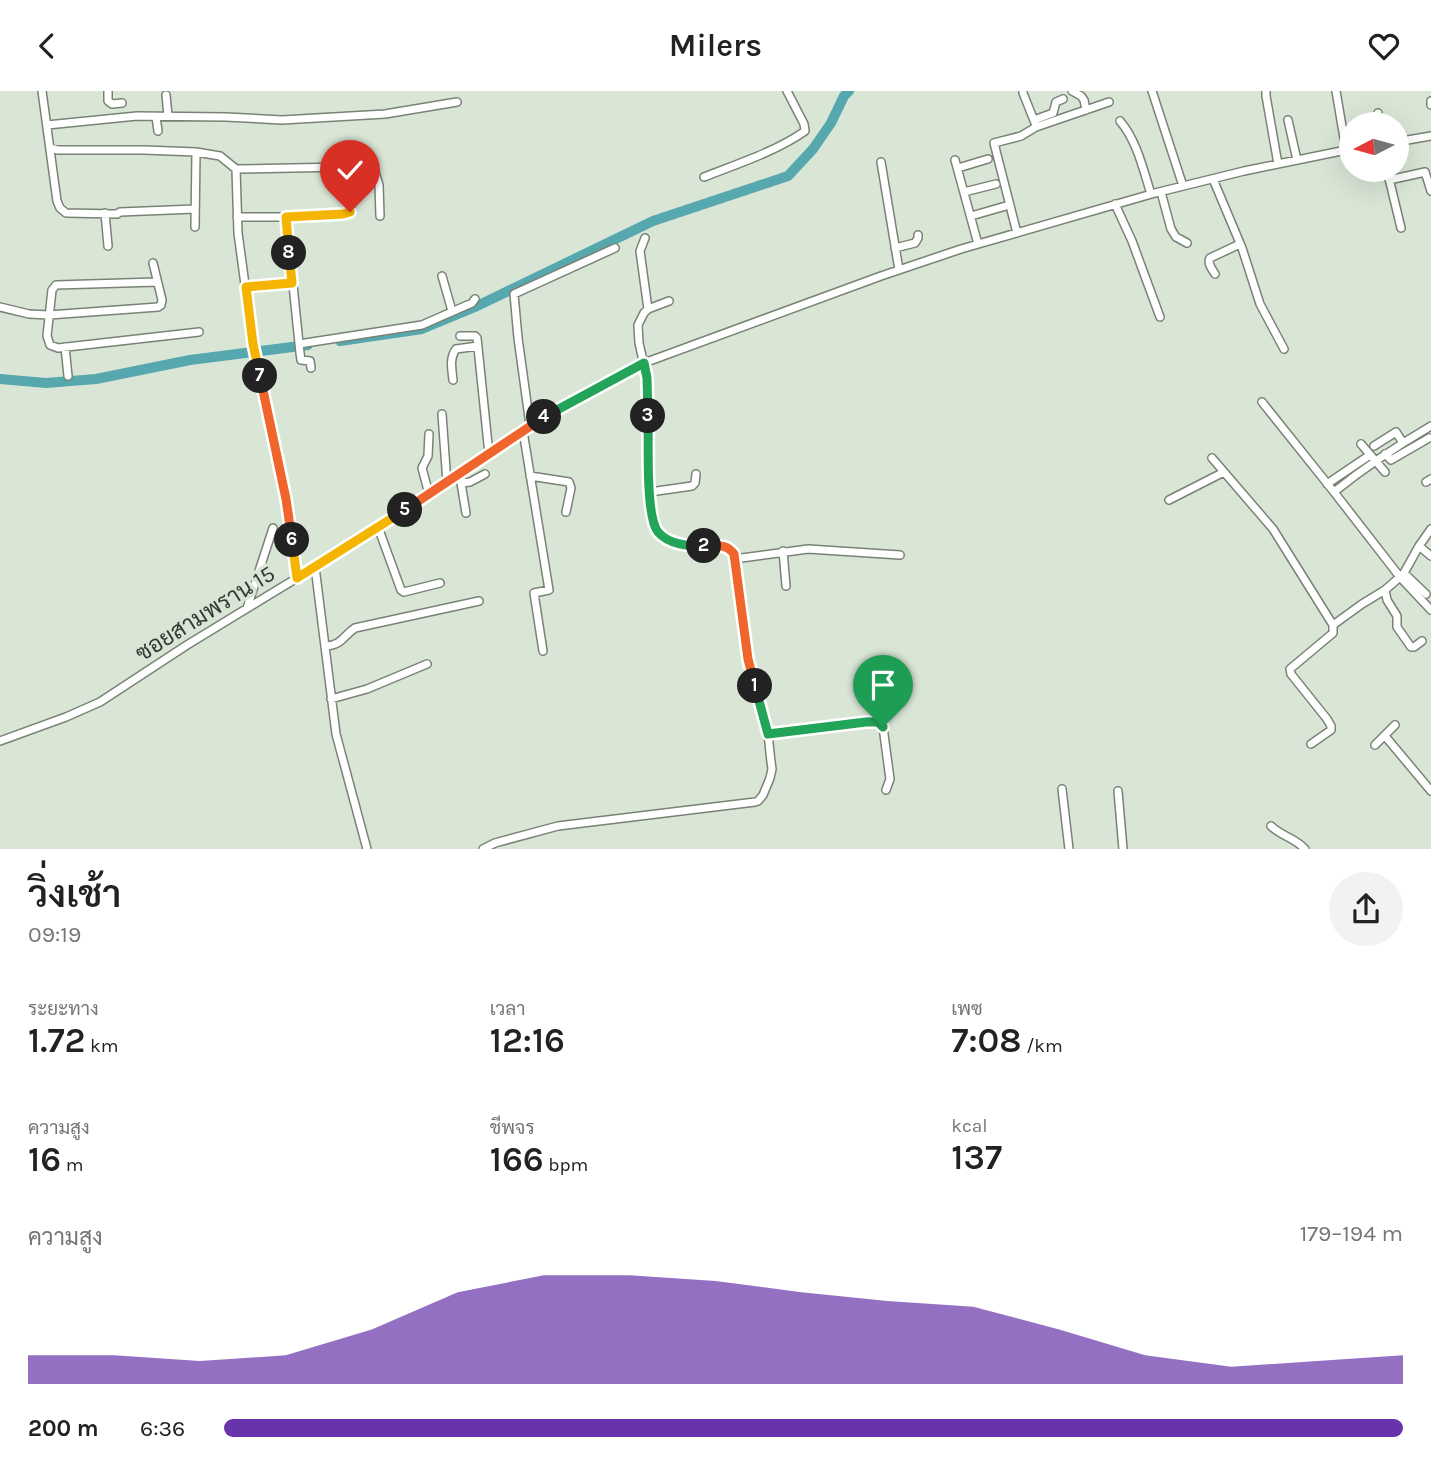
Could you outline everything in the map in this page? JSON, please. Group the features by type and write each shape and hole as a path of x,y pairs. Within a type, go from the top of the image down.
{"street":[{"path":"42,91 57,201 66,213 195,209"},
{"path":"108,91 108,101 112,104 122,103"},
{"path":"705,177 741,163 805,131 787,91"},
{"path":"1072,91 1084,100 1086,110"},
{"path":"1152,91 1183,186"},
{"path":"1266,91 1278,164"},
{"path":"1335,91 1340,112"},
{"path":"1023,93 1035,124"},
{"path":"166,95 168,116"},
{"path":"1017,233 994,143 1021,136 1053,113 1056,101 1063,99"},
{"path":"47,125 137,116 282,120 319,118 385,114 457,102"},
{"path":"1035,124 1109,102"},
{"path":"156,117 158,131"},
{"path":"1288,120 1297,160"},
{"path":"1120,121 1136,148 1151,194"},
{"path":"1409,140 1431,136"},
{"path":"50,148 196,152 219,156 236,169 347,167 351,171 376,175 380,216"},
{"path":"195,227 196,152"},
{"name":"ซอยสามพราน 15","path":"0,741 100,702 429,494 461,478 530,425 644,363 899,269 978,244 1151,194 1339,152"},
{"path":"978,244 957,164 988,159"},
{"path":"881,162 899,269"},
{"path":"236,169 237,217 253,344 286,499 297,578"},
{"path":"237,217 349,213 351,171"},
{"path":"1409,176 1425,172 1431,191"},
{"path":"1213,179 1240,244 1260,304 1284,349"},
{"path":"1390,182 1401,228"},
{"path":"964,193 996,184"},
{"path":"1161,192 1171,229 1176,237 1187,243"},
{"path":"1115,204 1132,241 1160,317"},
{"path":"971,216 1006,207"},
{"path":"105,213 108,246"},
{"path":"286,217 301,360 310,361 311,368"},
{"path":"895,248 915,243 918,235"},
{"path":"645,238 640,251 648,309"},
{"path":"1215,274 1210,258 1240,244"},
{"path":"530,425 514,294 615,248"},
{"path":"0,307 29,314 49,315 158,307 162,300 153,263"},
{"path":"442,276 452,311"},
{"path":"157,282 56,285 52,290 49,315 47,336 50,345 58,348 199,332"},
{"path":"246,287 292,283"},
{"path":"299,347 422,325 472,303 475,299"},
{"path":"483,849 495,843 558,826 758,801 763,795 772,769 768,734 748,659 734,558 730,548 724,545 685,545 674,542 657,531 653,521 648,480 647,378 638,325 648,309 670,301"},
{"path":"460,337 477,338 489,454"},
{"path":"453,380 453,352 456,349 478,346"},
{"path":"65,347 68,376"},
{"path":"1262,402 1431,610"},
{"path":"442,414 447,483"},
{"path":"1327,484 1428,428 1430,440 1391,460 1385,454"},
{"path":"1374,446 1399,430 1403,443"},
{"path":"523,431 550,590 534,593 543,651"},
{"path":"429,435 428,456 422,468 429,494"},
{"path":"1361,444 1385,472"},
{"path":"1212,458 1273,529 1333,625 1333,632 1290,669 1291,674 1331,726 1331,730 1311,744"},
{"path":"1334,492 1373,458"},
{"path":"1169,500 1224,472"},
{"path":"461,478 470,482 485,474"},
{"path":"650,492 692,486 696,474"},
{"path":"530,476 569,482 571,488 566,512"},
{"path":"461,478 466,513"},
{"path":"378,527 401,590 404,592 440,583"},
{"path":"247,609 274,528"},
{"path":"1333,625 1385,590 1402,575 1431,529"},
{"path":"1419,547 1431,557"},
{"path":"734,558 820,549 900,555"},
{"path":"783,551 786,586"},
{"path":"316,567 336,734 368,849"},
{"path":"1402,575 1426,594"},
{"path":"1385,590 1387,600 1397,616 1397,627 1411,647 1422,641"},
{"path":"326,646 338,644 355,628 479,601"},
{"path":"331,699 368,689 427,664"},
{"path":"768,734 878,722 883,727 887,754 890,782 887,790"},
{"path":"1375,745 1395,725"},
{"path":"1385,736 1431,791"},
{"path":"1062,789 1069,849"},
{"path":"1118,791 1123,849"},
{"path":"1271,826 1305,849"}],"waterway":[{"path":"340,341 422,329 475,307 653,221 788,176 813,149 849,91"},
{"path":"0,379 46,383 96,379 190,360 308,345"}],"route":[{"path":"350,212 286,217 292,283 246,287 256,359 286,499 297,578 461,474 530,425 644,363 649,427 648,480 653,521 657,531 674,542 695,546 724,545 734,554 748,659 768,734 866,722 878,722 883,727"}]}
